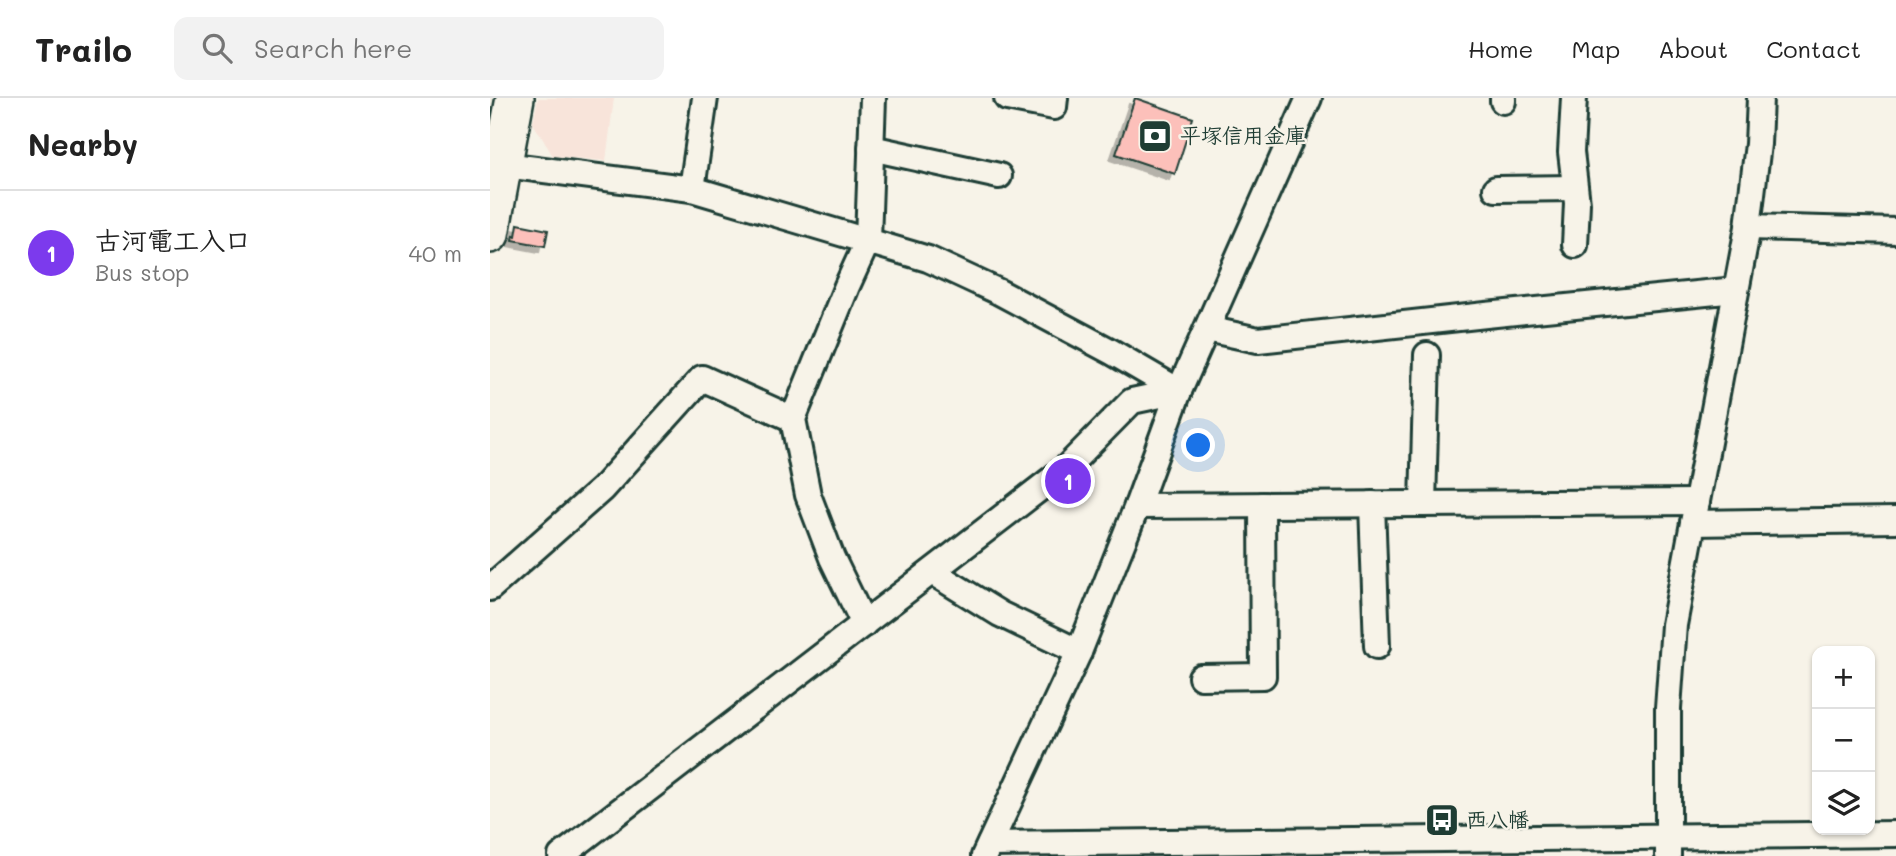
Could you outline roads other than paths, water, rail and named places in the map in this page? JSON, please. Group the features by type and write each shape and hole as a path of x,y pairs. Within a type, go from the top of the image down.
{"highway":[{"path":"490,234 497,164 515,98"}],"street":[{"path":"692,189 705,98"},
{"path":"864,624 832,558 808,495 793,419 868,240 873,98"},
{"path":"1006,98 1054,107 1055,98"},
{"path":"1309,98 1180,391 1079,652 987,850 1668,846 1896,834"},
{"path":"1574,98 1570,152 1577,203 1575,245"},
{"path":"1668,846 1668,708 1674,625 1748,227 1758,144 1760,98"},
{"path":"872,148 999,176"},
{"path":"497,164 692,189 928,259 999,292 1180,391"},
{"path":"1496,189 1575,188"},
{"path":"1748,227 1896,231"},
{"path":"1207,329 1258,341 1736,290"},
{"path":"1423,504 1427,355"},
{"path":"490,587 602,489 702,378 793,419"},
{"path":"561,856 1065,469 1132,401 1180,391"},
{"path":"1372,504 1377,646"},
{"path":"1137,506 1423,504 1896,520"},
{"path":"1201,677 1263,676 1262,505"},
{"path":"932,572 1000,614 1079,652"}],"place":[{"name":"平塚信用金庫","path":"1155,136"},
{"name":"古河電工入口","path":"1068,481"},
{"name":"西八幡","path":"1442,820"}]}
